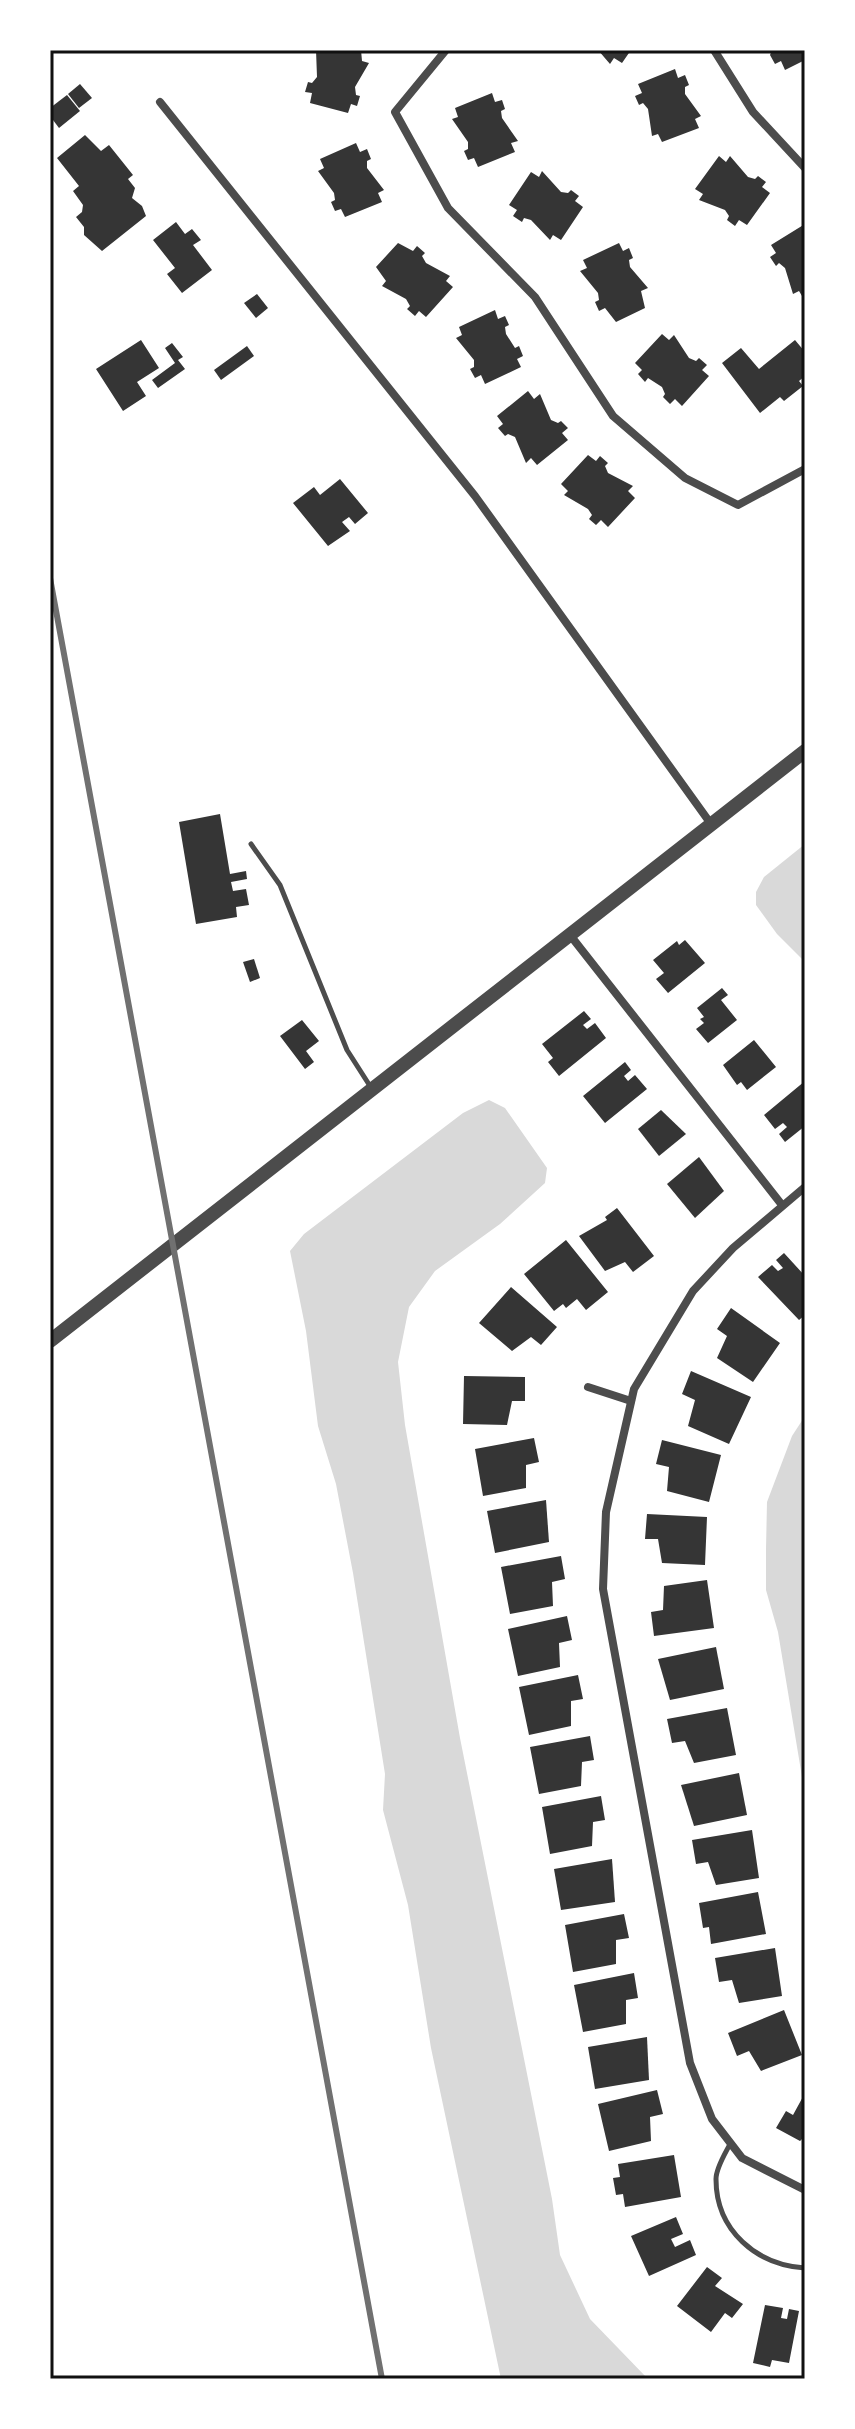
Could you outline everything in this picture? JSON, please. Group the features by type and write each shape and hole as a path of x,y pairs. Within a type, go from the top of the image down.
{"street":[{"path":"446,50 395,112 448,208 535,297 613,416 685,478 738,505 805,469"},
{"path":"714,50 753,112 805,168"},
{"path":"160,102 475,496 711,824"},
{"path":"50,1341 805,751"},
{"path":"570,935 782,1205"},
{"path":"805,1187 733,1248 693,1291 634,1389 606,1512 603,1589 690,2063 712,2119 742,2158 805,2190"},
{"path":"588,1387 631,1401"}],"lane":[{"path":"251,844 280,885 347,1050 372,1089"},
{"path":"730,2142 716,2177 722,2213 744,2246 773,2264 805,2268"}],"shaded area":[{"path":"805,844 805,962 777,934 756,905 756,892 764,877"},
{"path":"489,1100 505,1108 547,1168 545,1183 500,1224 435,1271 409,1307 398,1362 405,1425 460,1738 552,2199 560,2255 590,2319 648,2379 501,2379 431,2048 408,1905 383,1810 385,1774 353,1573 336,1484 318,1426 306,1331 290,1251 304,1234 463,1113"},
{"path":"805,1416 805,1795 778,1632 766,1590 766,1549 767,1502 792,1436"}],"building":[{"path":"316,50 361,50 362,61 369,63 355,87 356,95 360,96 357,106 351,104 348,113 310,103 312,93 305,92 308,82 312,83 317,77"},
{"path":"598,50 631,50 622,63 614,58 610,64"},
{"path":"772,50 805,50 805,60 785,70 781,61 775,64 770,55"},
{"path":"675,69 678,78 685,75 689,85 685,87 685,94 701,116 695,119 699,128 662,142 658,134 652,136 648,109 643,103 639,105 635,96 642,93 638,84"},
{"path":"80,84 92,98 79,108 68,94"},
{"path":"492,93 495,102 502,100 505,109 501,111 502,118 518,141 511,143 515,152 478,167 474,158 468,160 464,151 468,149 468,142 452,119 458,117 455,108"},
{"path":"67,95 80,111 59,128 50,116 50,108"},
{"path":"85,135 101,151 109,145 133,175 128,179 135,188 132,198 142,206 146,216 102,251 84,235 84,227 76,217 82,212 83,205 73,191 79,186 57,158"},
{"path":"356,143 360,152 367,149 371,159 367,161 367,168 384,190 378,193 382,202 345,217 341,209 335,211 331,202 335,200 334,193 318,171 324,168 320,159"},
{"path":"719,156 726,162 730,156 748,177 755,179 758,176 766,182 762,187 770,193 747,225 739,220 735,226 727,220 729,216 725,210 699,200 703,194 695,189"},
{"path":"542,171 561,192 571,190 579,196 575,201 583,207 561,240 553,235 550,240 531,220 524,218 522,222 513,216 517,210 509,205 531,172 539,177"},
{"path":"176,222 185,234 192,229 201,240 193,245 212,270 182,293 167,274 175,268 153,240"},
{"path":"805,224 805,301 799,291 793,294 785,268 779,263 776,266 770,257 776,253 771,245"},
{"path":"398,243 413,251 417,246 425,253 422,256 426,263 450,276 446,281 453,287 426,317 419,311 415,316 407,309 410,306 406,299 382,286 386,281 376,267"},
{"path":"619,243 623,251 629,248 633,258 629,260 630,267 648,288 641,291 645,308 616,322 605,308 599,311 595,302 599,300 598,293 580,271 587,268 583,260"},
{"path":"257,294 268,308 256,318 244,303"},
{"path":"495,310 498,319 505,316 509,325 505,327 506,334 515,348 519,346 523,356 517,359 521,367 485,384 481,375 475,378 470,369 474,367 474,360 456,338 462,335 459,327"},
{"path":"662,334 669,340 674,335 689,358 696,361 699,358 707,365 702,370 709,376 682,406 675,399 670,404 663,397 662,387 648,378 645,382 638,374 642,370 635,363"},
{"path":"141,340 159,368 137,382 146,396 123,411 96,369"},
{"path":"795,340 805,352 805,376 799,381 803,386 784,401 780,397 760,413 722,363 741,348 759,369"},
{"path":"172,343 183,357 178,360 185,369 158,388 152,380 175,363 165,348"},
{"path":"247,346 254,356 221,380 214,370"},
{"path":"528,391 534,399 540,394 551,420 561,421 568,428 562,433 568,440 537,465 531,458 526,463 515,437 505,436 498,428 503,424 497,416"},
{"path":"588,455 596,461 600,456 608,463 605,466 608,473 633,486 628,491 635,498 608,527 601,520 596,525 589,519 592,515 588,509 564,495 568,491 561,484"},
{"path":"340,479 368,513 355,524 349,517 342,522 350,531 328,546 293,503 314,487 320,495"},
{"path":"220,814 230,874 246,871 247,879 231,882 233,891 246,889 249,905 236,907 237,917 196,924 179,822"},
{"path":"685,940 705,963 668,993 656,979 664,973 653,960 677,941 679,945"},
{"path":"254,959 260,978 250,982 243,962"},
{"path":"722,988 728,995 721,1000 737,1020 708,1043 696,1029 704,1023 700,1019 704,1017 697,1008"},
{"path":"584,1011 591,1019 583,1025 587,1029 595,1023 606,1038 559,1076 548,1062 553,1058 542,1044"},
{"path":"302,1020 319,1041 306,1051 314,1062 305,1069 280,1036"},
{"path":"754,1040 776,1067 747,1090 741,1082 737,1085 723,1065"},
{"path":"625,1062 631,1070 624,1076 628,1081 635,1075 647,1089 605,1123 583,1096"},
{"path":"805,1081 805,1126 785,1142 779,1134 787,1127 783,1123 775,1129 764,1115"},
{"path":"661,1110 686,1134 659,1156 638,1129"},
{"path":"699,1157 724,1191 695,1218 667,1184"},
{"path":"617,1208 654,1256 633,1272 625,1262 605,1271 579,1236 607,1220 605,1217"},
{"path":"566,1240 608,1292 586,1310 577,1299 566,1308 563,1304 554,1311 524,1274"},
{"path":"784,1253 805,1276 805,1315 799,1320 758,1277 772,1265 778,1271 783,1268 776,1260"},
{"path":"511,1287 557,1327 541,1345 531,1337 512,1351 479,1323"},
{"path":"731,1308 780,1343 753,1382 717,1358 727,1336 717,1329"},
{"path":"691,1371 751,1397 729,1444 688,1426 695,1400 682,1394"},
{"path":"464,1376 525,1377 525,1401 512,1401 507,1425 463,1424"},
{"path":"534,1438 539,1462 526,1465 526,1488 483,1496 475,1449"},
{"path":"662,1440 721,1455 709,1502 667,1491 669,1467 656,1464"},
{"path":"546,1500 549,1542 495,1553 487,1511"},
{"path":"647,1514 707,1517 705,1565 662,1563 658,1539 645,1539"},
{"path":"561,1556 565,1579 552,1582 553,1606 510,1614 501,1567"},
{"path":"707,1580 714,1628 654,1636 651,1612 663,1610 664,1586"},
{"path":"567,1616 572,1640 559,1643 560,1667 518,1676 508,1629"},
{"path":"716,1647 724,1689 670,1700 658,1659"},
{"path":"578,1675 583,1699 571,1701 571,1726 529,1735 519,1687"},
{"path":"727,1708 736,1755 694,1763 685,1741 672,1743 667,1719"},
{"path":"590,1736 594,1760 582,1762 581,1786 539,1794 530,1747"},
{"path":"739,1773 747,1815 694,1826 681,1785"},
{"path":"601,1796 605,1820 593,1822 592,1846 550,1854 542,1807"},
{"path":"752,1830 759,1878 716,1885 708,1862 696,1864 692,1840"},
{"path":"612,1859 615,1902 561,1910 554,1869"},
{"path":"758,1892 766,1934 711,1944 709,1927 703,1928 699,1903"},
{"path":"624,1914 629,1938 616,1940 616,1964 573,1972 565,1925"},
{"path":"775,1948 782,1996 739,2003 732,1980 719,1982 715,1958"},
{"path":"634,1973 638,1998 626,2000 626,2024 583,2032 574,1985"},
{"path":"784,2010 802,2055 761,2071 749,2051 737,2056 728,2033"},
{"path":"647,2037 649,2080 595,2089 588,2047"},
{"path":"657,2090 663,2114 650,2117 651,2141 609,2151 598,2104"},
{"path":"805,2093 805,2136 800,2141 776,2128 786,2111 793,2115"},
{"path":"674,2155 681,2197 625,2207 623,2194 616,2195 613,2178 620,2177 618,2164"},
{"path":"676,2217 683,2234 671,2239 675,2247 690,2240 696,2255 649,2276 631,2236"},
{"path":"707,2267 722,2278 715,2286 743,2304 732,2318 725,2313 711,2332 677,2306"},
{"path":"765,2305 783,2308 781,2318 787,2319 789,2309 799,2311 789,2363 772,2360 770,2367 753,2363"}],"railway":[{"path":"50,578 382,2379"}]}
